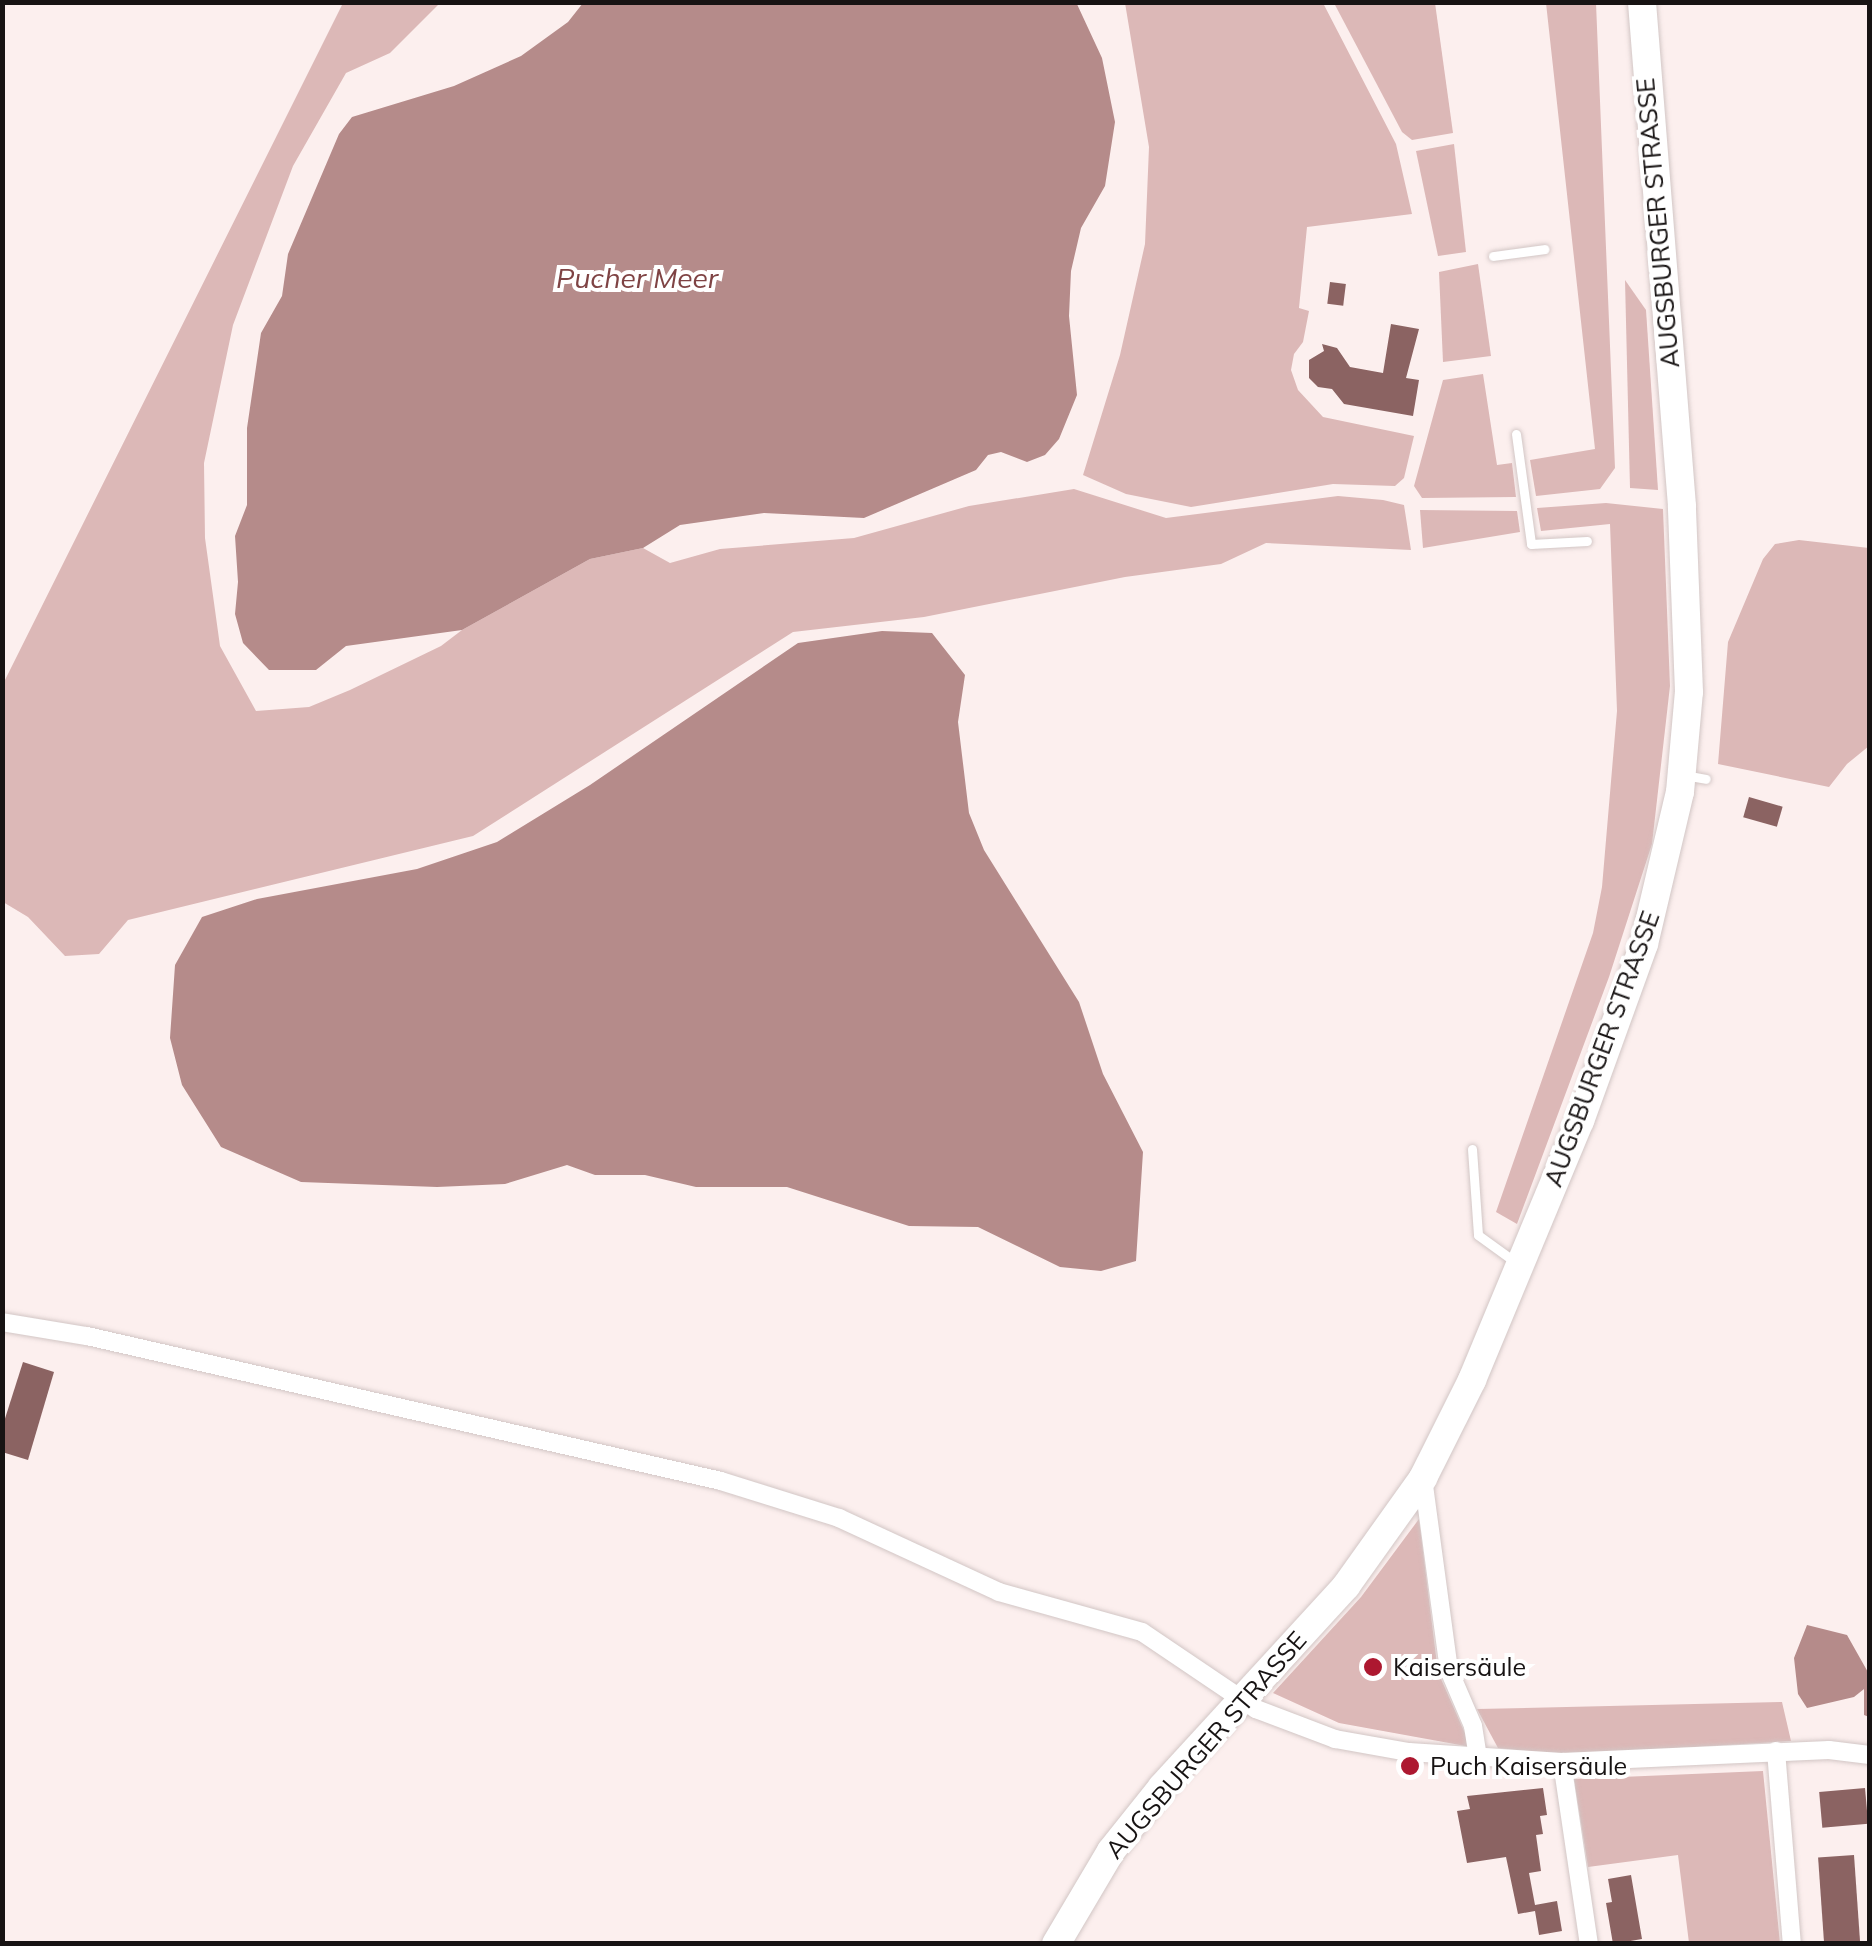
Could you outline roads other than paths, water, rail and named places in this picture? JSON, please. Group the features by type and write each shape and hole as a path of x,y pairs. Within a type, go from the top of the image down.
{"main road":[{"name":"AUGSBURGER STRASSE","path":"1056,1944 1111,1851 1240,1700 1346,1586 1424,1478 1520,1266 1580,1121 1644,944 1694,776 1682,506 1642,2"}],"street":[{"path":"2,1322 107,1340 721,1481 839,1518 999,1592 1142,1632 1178,1652 1240,1700 1335,1739 1478,1757 1562,1762 1776,1751 1829,1750 1870,1755"},
{"path":"1424,1478 1449,1670 1473,1726 1478,1757"},
{"path":"1776,1751 1792,1944"},
{"path":"1562,1762 1590,1944"}],"lane":[{"path":"1493,256 1544,248"},
{"path":"1516,434 1531,544 1587,541"},
{"path":"1472,1149 1478,1235 1520,1266"}],"water":[{"name":"Pucher Meer","path":"1076,2 1102,58 1115,122 1105,186 1081,228 1071,271 1069,316 1077,395 1059,439 1045,455 1027,462 1001,452 988,455 976,470 864,518 764,513 680,525 643,548 590,559 462,630 346,646 316,670 269,670 243,643 235,614 235,536 247,505 247,428 261,333 282,296 288,254 339,134 352,117 454,86 521,56 568,22 583,3"},
{"path":"882,631 932,633 965,675 958,722 969,813 984,850 1079,1002 1103,1074 1143,1152 1136,1261 1101,1271 1060,1267 978,1227 909,1226 787,1187 696,1187 645,1175 595,1175 567,1165 505,1184 437,1187 301,1182 221,1147 182,1085 170,1038 175,965 202,917 257,899 417,869 497,842 590,785 798,643"},
{"path":"1807,1625 1847,1635 1869,1674 1869,1717 1864,1715 1864,1689 1854,1697 1807,1708 1798,1694 1794,1658"}],"place":[{"name":"Kaisersäule","path":"1373,1667"},
{"name":"Puch Kaisersäule","path":"1410,1766"}]}
